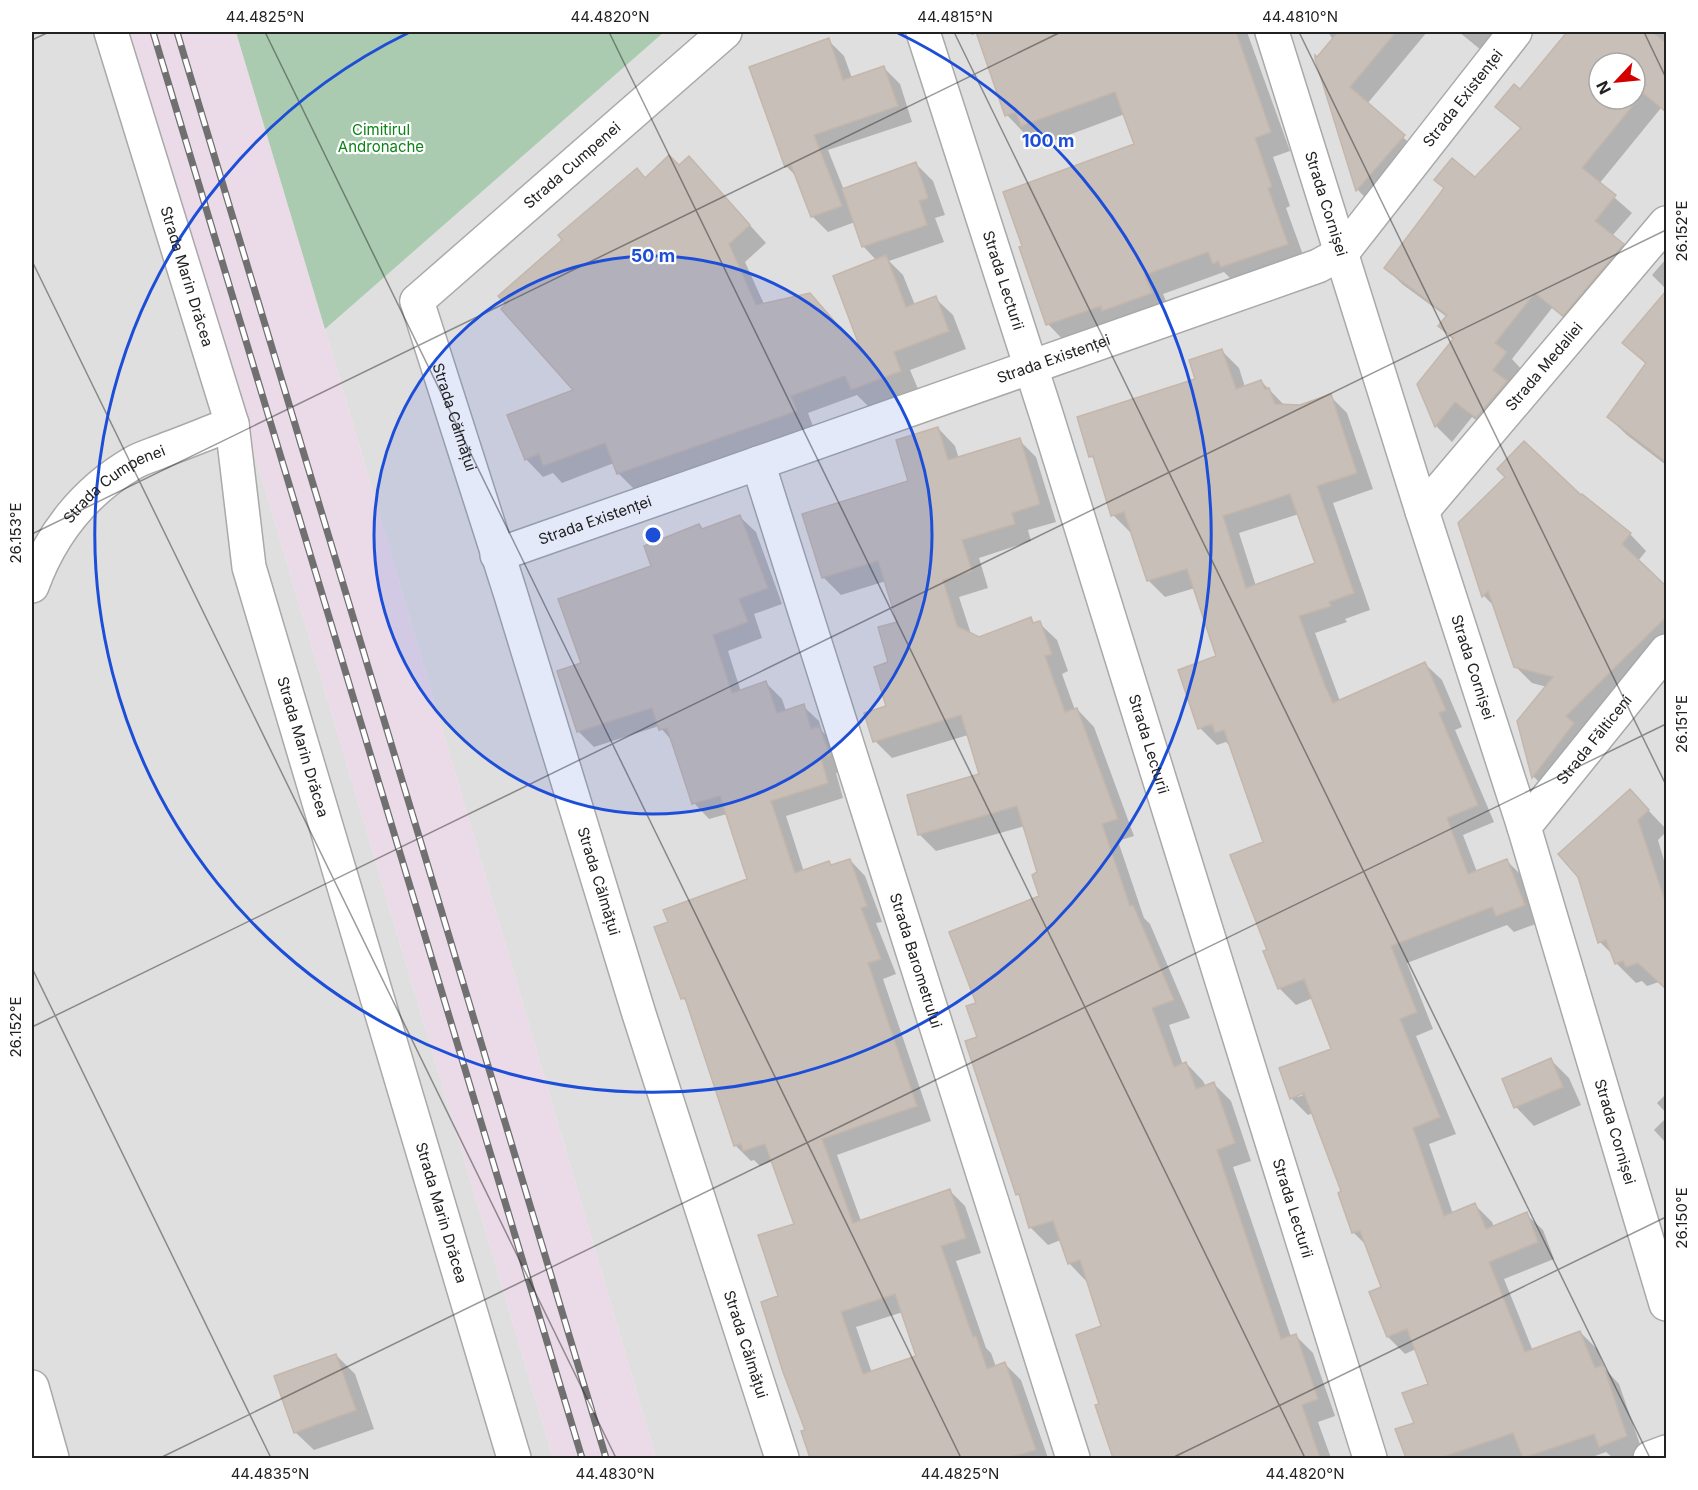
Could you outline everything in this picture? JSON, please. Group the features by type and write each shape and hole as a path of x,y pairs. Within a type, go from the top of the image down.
{"street":[{"name":"Strada Marin Drăcea","path":"111,32 232,424 249,567 514,1458"},
{"name":"Strada Cumpenei","path":"417,301 725,32"},
{"name":"Strada Lecturii","path":"923,32 1031,367 1370,1458"},
{"name":"Strada Cornișei","path":"1272,32 1524,827 1666,1304"},
{"name":"Strada Existenței","path":"497,555 1317,266 1342,253 1515,32"},
{"name":"Strada Medaliei","path":"1422,511 1666,223"},
{"name":"Strada Călmățui","path":"417,301 510,591 639,1014 782,1458"},
{"name":"Strada Cumpenei","path":"32,586 48,550 65,522 85,498 101,485 135,462 232,424"},
{"name":"Strada Barometrului","path":"758,463 1073,1458"},
{"name":"Strada Fălticeni","path":"1524,827 1666,651"},
{"path":"32,1387 52,1458"},
{"path":"1650,1458 1666,1452"}],"shaded area":[{"path":"32,32 93,32 235,388 553,1458 32,1458"},
{"path":"93,32 236,32 656,1458 553,1458 235,388"},
{"path":"236,32 1666,32 1666,1458 656,1458"}],"green space":[{"name":"Cimitirul Andronache","path":"236,32 664,32 325,329"}],"building":[{"path":"976,32 1236,32 1271,132 1255,138 1272,187 1268,188 1288,244 1221,267 1218,261 1213,264 1208,252 1145,275 1152,293 1102,311 1101,306 1046,325 1003,192 1134,144 1115,92 1021,126 1016,112 1005,116"},
{"path":"1338,32 1396,32 1350,87 1405,135 1356,191 1315,59 1315,55 1317,57"},
{"path":"1567,32 1652,32 1666,43 1666,112 1647,96 1647,51 1587,51 1587,111 1628,111 1582,168 1616,195 1595,221 1624,244 1563,316 1535,293 1495,343 1507,352 1493,370 1507,381 1476,418 1455,402 1435,427 1417,384 1454,338 1438,326 1447,315 1384,268 1444,188 1434,180 1452,158 1475,177 1521,128 1495,107 1514,84 1520,89"},
{"path":"829,38 843,80 884,66 898,106 814,135 842,206 811,217 791,165 785,167 749,67"},
{"path":"669,155 679,165 689,156 750,225 729,244 756,305 810,293 862,353 833,276 886,255 906,307 936,296 949,331 894,352 901,371 851,390 845,376 791,396 797,411 617,474 605,443 543,466 539,454 525,460 507,415 573,390 501,309 506,304 498,296 562,240 558,235 637,168 645,178"},
{"path":"916,162 928,198 919,201 927,225 862,247 842,189"},
{"path":"1666,291 1666,462 1607,417 1646,363 1622,343"},
{"path":"1222,349 1236,389 1261,380 1265,389 1269,388 1275,404 1300,405 1331,394 1357,473 1317,486 1354,593 1329,602 1331,606 1299,616 1325,686 1333,703 1425,662 1446,710 1439,713 1478,805 1447,818 1468,874 1507,859 1525,905 1496,916 1492,907 1391,946 1417,1012 1400,1019 1440,1117 1413,1128 1444,1216 1475,1203 1486,1229 1527,1212 1538,1242 1489,1262 1525,1352 1580,1331 1595,1368 1603,1365 1627,1436 1599,1447 1594,1434 1523,1458 1513,1433 1440,1458 1406,1458 1395,1429 1414,1423 1402,1393 1428,1384 1407,1329 1387,1337 1369,1292 1381,1287 1360,1231 1352,1233 1338,1193 1341,1191 1304,1093 1290,1099 1279,1068 1331,1049 1304,979 1278,989 1263,951 1267,950 1230,855 1263,842 1224,730 1215,733 1212,724 1198,729 1178,670 1216,656 1187,569 1147,581 1124,512 1111,516 1093,456 1089,457 1077,417 1195,379 1189,360","holes":["1290,494 1315,563 1246,588 1223,516"]},
{"path":"938,427 948,460 1020,438 1040,504 1012,513 1015,524 962,540 972,571 943,580 957,626 979,637 1031,617 1033,623 1040,621 1052,654 1045,656 1065,712 1077,708 1118,819 1102,824 1130,906 1133,905 1174,1000 1152,1008 1174,1067 1186,1062 1196,1089 1214,1082 1235,1143 1217,1150 1281,1339 1296,1334 1318,1399 1302,1405 1320,1458 1113,1458 1095,1405 1099,1404 1076,1335 1101,1326 1080,1260 1068,1264 1053,1221 1029,1228 965,1041 977,1037 966,1006 976,1003 949,932 1039,896 1032,875 1037,872 1017,806 918,835 907,795 979,774 961,715 873,742 864,713 886,706 874,667 888,662 878,627 897,622 878,561 822,578 802,514 908,481 896,440"},
{"path":"1524,441 1581,495 1631,533 1622,544 1666,586 1666,617 1566,716 1574,723 1532,778 1517,721 1553,677 1514,667 1488,591 1482,597 1458,523 1505,477 1497,469"},
{"path":"740,515 768,588 739,599 748,622 713,635 732,693 766,681 777,713 804,704 811,729 819,726 830,755 821,758 828,783 771,801 795,873 829,861 831,865 850,859 867,906 861,908 881,959 868,963 917,1106 822,1139 853,1223 950,1189 966,1238 941,1246 973,1337 976,1336 987,1369 1005,1362 1036,1450 1008,1458 810,1458 801,1431 805,1430 783,1372 761,1302 778,1296 758,1235 794,1224 765,1144 743,1151 741,1144 734,1146 685,998 681,999 654,927 668,922 663,910 747,879 720,796 692,804 667,728 659,730 652,708 577,732 557,671 581,663 558,599 651,566 644,546 699,524 702,529","holes":["895,1294 916,1356 863,1374 841,1312"]},
{"path":"1630,789 1649,810 1638,820 1666,904 1666,989 1638,963 1626,967 1623,961 1615,964 1606,940 1598,943 1578,877 1558,854"},
{"path":"1551,1058 1563,1087 1514,1108 1502,1079"},
{"path":"336,1354 356,1410 294,1433 274,1376"}],"railway":[{"path":"153,32 582,1458"},
{"path":"177,32 606,1458"}]}
